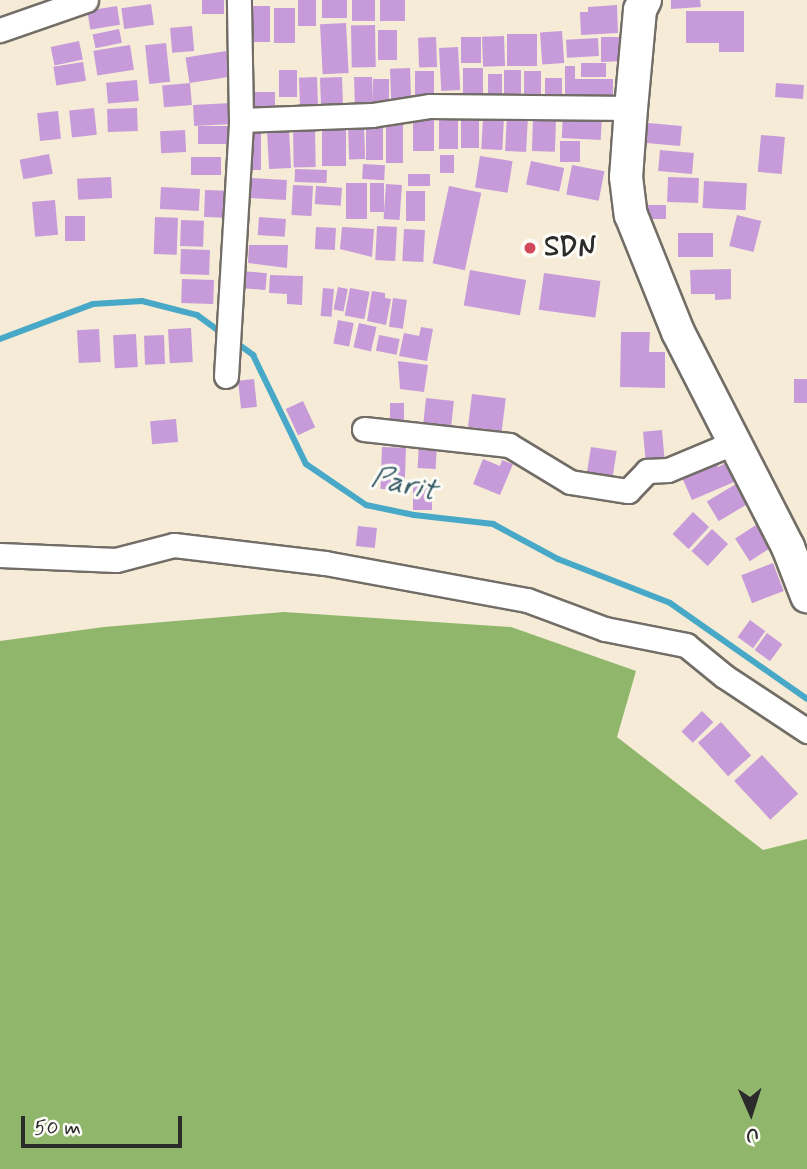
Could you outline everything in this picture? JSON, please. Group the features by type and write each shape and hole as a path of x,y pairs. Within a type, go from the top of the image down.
{"street":[{"path":"0,30 86,0"},
{"path":"226,376 241,120 239,0"},
{"path":"645,0 640,10 626,177 631,215 678,332 788,547 807,596"},
{"path":"241,120 372,115 430,106 631,108"},
{"path":"364,429 509,445 570,482 628,491 647,471 668,470 733,443"},
{"path":"0,555 116,560 174,545 325,563 527,600 605,629 686,645 807,731"}],"green space":[{"path":"284,612 511,627 636,671 617,737 763,850 807,839 807,1169 0,1169 0,641 104,627"}],"building":[{"path":"202,0 224,0 224,14 202,14"},
{"path":"298,0 316,0 316,26 298,26"},
{"path":"322,0 347,0 347,18 322,18"},
{"path":"352,0 375,0 375,21 352,21"},
{"path":"380,0 405,0 405,21 380,21"},
{"path":"671,0 700,0 701,7 671,9"},
{"path":"151,4 154,25 124,29 121,8"},
{"path":"617,5 618,33 581,35 580,12 588,12 588,7"},
{"path":"117,6 120,25 90,29 87,11"},
{"path":"249,6 270,6 270,42 249,42"},
{"path":"274,8 295,8 295,43 274,43"},
{"path":"686,11 744,11 744,52 719,52 719,43 686,43"},
{"path":"346,23 349,73 323,74 320,24"},
{"path":"351,25 375,25 376,67 352,67"},
{"path":"192,26 194,51 172,53 170,28"},
{"path":"119,29 122,43 96,48 93,35"},
{"path":"378,30 397,30 397,60 378,60"},
{"path":"562,31 564,63 542,64 540,33"},
{"path":"507,34 537,34 537,66 507,66"},
{"path":"504,36 505,66 483,67 482,37"},
{"path":"436,37 437,67 419,68 418,38"},
{"path":"461,37 481,37 481,63 461,63"},
{"path":"601,37 629,37 625,61 601,62"},
{"path":"598,38 599,56 567,58 566,40"},
{"path":"79,41 83,60 55,66 51,47"},
{"path":"166,43 170,82 149,84 145,45"},
{"path":"130,45 134,70 97,75 93,51"},
{"path":"458,47 460,90 441,91 439,48"},
{"path":"226,51 230,77 190,83 186,57"},
{"path":"83,62 86,81 56,85 53,67"},
{"path":"581,63 606,63 606,77 581,77"},
{"path":"565,66 575,66 575,79 613,79 613,100 565,100"},
{"path":"410,68 411,100 391,101 390,69"},
{"path":"463,68 483,68 483,96 463,96"},
{"path":"279,70 297,70 297,97 279,97"},
{"path":"504,70 521,70 521,99 504,99"},
{"path":"415,71 434,71 434,99 415,99"},
{"path":"524,71 541,71 541,100 524,100"},
{"path":"488,74 502,74 502,101 488,101"},
{"path":"317,77 318,111 300,112 299,78"},
{"path":"342,77 343,112 321,113 320,78"},
{"path":"354,77 372,77 373,102 373,79 389,79 389,108 355,111"},
{"path":"545,78 562,78 562,103 545,103"},
{"path":"137,80 139,101 108,104 106,83"},
{"path":"190,83 192,105 164,107 162,85"},
{"path":"776,83 804,85 803,99 775,97"},
{"path":"250,92 275,92 275,112 250,112"},
{"path":"231,103 232,124 194,126 193,105"},
{"path":"94,108 97,135 72,137 69,111"},
{"path":"137,108 138,131 108,132 107,109"},
{"path":"58,111 61,139 40,141 37,113"},
{"path":"563,114 602,116 601,140 562,138"},
{"path":"507,115 528,116 526,152 505,151"},
{"path":"461,116 479,116 479,148 461,148"},
{"path":"413,117 434,117 434,151 413,151"},
{"path":"483,117 504,118 502,150 481,149"},
{"path":"533,119 556,120 555,152 532,151"},
{"path":"386,120 403,120 403,163 386,163"},
{"path":"439,120 458,120 458,149 439,149"},
{"path":"366,123 383,123 383,160 366,160"},
{"path":"648,123 682,126 680,146 646,143"},
{"path":"198,126 229,126 229,144 198,144"},
{"path":"322,126 346,126 346,166 322,166"},
{"path":"364,126 365,159 349,160 348,127"},
{"path":"242,127 261,127 261,170 242,170"},
{"path":"293,128 315,128 316,167 294,167"},
{"path":"289,129 291,168 269,169 267,130"},
{"path":"185,130 186,152 161,153 160,131"},
{"path":"761,135 785,137 782,174 758,172"},
{"path":"560,141 580,141 580,162 560,162"},
{"path":"660,150 694,153 692,174 658,171"},
{"path":"49,154 53,174 23,179 20,160"},
{"path":"440,155 454,155 454,173 440,173"},
{"path":"480,156 513,161 508,193 475,188"},
{"path":"191,157 221,157 221,175 191,175"},
{"path":"531,161 564,168 559,192 526,184"},
{"path":"363,164 385,165 384,180 362,179"},
{"path":"572,165 604,171 599,201 566,194"},
{"path":"295,169 327,170 327,183 295,182"},
{"path":"408,174 430,174 430,186 408,186"},
{"path":"111,177 112,198 78,200 77,179"},
{"path":"668,177 699,178 698,203 667,202"},
{"path":"250,178 287,180 286,200 249,198"},
{"path":"704,181 747,183 746,210 703,208"},
{"path":"346,183 367,183 367,219 346,219"},
{"path":"370,183 384,183 384,212 370,212"},
{"path":"386,184 402,185 400,220 384,219"},
{"path":"293,185 313,186 311,216 291,215"},
{"path":"316,186 342,188 341,206 315,204"},
{"path":"449,186 481,193 465,270 433,263"},
{"path":"161,187 200,189 199,211 160,209"},
{"path":"205,190 229,191 228,218 204,217"},
{"path":"406,191 425,191 425,221 406,221"},
{"path":"55,200 58,235 35,237 32,202"},
{"path":"644,205 666,205 666,219 644,219"},
{"path":"737,215 761,221 754,252 729,246"},
{"path":"65,216 85,216 85,241 65,241"},
{"path":"155,217 178,218 177,255 154,254"},
{"path":"259,217 286,219 285,237 258,235"},
{"path":"181,220 204,221 203,247 180,246"},
{"path":"377,226 397,227 395,261 375,260"},
{"path":"316,227 336,228 335,250 315,249"},
{"path":"342,227 374,229 372,257 340,249"},
{"path":"404,229 425,230 423,262 402,261"},
{"path":"678,233 713,233 713,257 678,257"},
{"path":"249,245 288,245 287,268 248,263"},
{"path":"181,249 210,250 209,275 180,274"},
{"path":"731,269 731,299 715,300 715,294 691,294 690,270"},
{"path":"470,270 526,280 520,315 464,305"},
{"path":"242,271 267,273 265,290 241,288"},
{"path":"544,273 600,281 595,318 539,310"},
{"path":"270,275 303,276 302,305 287,304 287,294 269,293"},
{"path":"182,279 214,280 213,304 181,303"},
{"path":"338,287 348,289 343,311 334,310"},
{"path":"323,288 334,289 332,317 321,316"},
{"path":"350,288 370,292 364,319 345,315"},
{"path":"372,291 385,293 385,298 391,299 386,325 367,321"},
{"path":"393,298 407,300 403,329 389,327"},
{"path":"338,320 354,323 349,347 333,344"},
{"path":"359,323 377,327 371,351 353,347"},
{"path":"421,327 433,329 427,361 399,356 404,333 419,336"},
{"path":"191,328 193,362 170,363 168,329"},
{"path":"99,329 101,362 79,363 77,330"},
{"path":"621,332 650,332 649,352 665,352 665,388 620,387"},
{"path":"136,334 138,367 115,368 113,335"},
{"path":"164,335 165,364 145,365 144,336"},
{"path":"379,335 400,339 397,355 376,351"},
{"path":"398,361 428,365 424,392 400,389"},
{"path":"254,379 257,407 241,409 238,381"},
{"path":"794,379 807,379 807,403 794,403"},
{"path":"472,394 506,398 502,431 468,427"},
{"path":"426,398 454,401 451,431 423,428"},
{"path":"303,401 315,427 298,435 286,409"},
{"path":"390,403 404,403 404,423 390,423"},
{"path":"176,419 178,442 152,444 150,421"},
{"path":"662,430 665,462 646,464 643,432"},
{"path":"419,442 437,443 436,469 418,468"},
{"path":"382,447 406,448 405,490 381,489"},
{"path":"591,447 617,451 612,483 586,479"},
{"path":"714,456 718,467 726,463 734,482 692,500 679,471"},
{"path":"483,459 500,466 502,460 513,464 500,495 473,484"},
{"path":"736,484 748,504 719,521 707,502"},
{"path":"413,485 432,485 432,510 413,510"},
{"path":"693,512 709,527 689,549 673,534"},
{"path":"756,525 771,548 750,561 735,539"},
{"path":"358,526 377,528 375,548 356,546"},
{"path":"712,529 728,544 708,566 692,551"},
{"path":"773,563 784,591 752,603 741,575"},
{"path":"750,620 765,631 753,648 738,637"},
{"path":"767,633 782,644 770,661 755,650"},
{"path":"702,711 713,722 693,743 681,732"},
{"path":"721,722 751,755 728,776 698,743"},
{"path":"762,755 798,794 770,820 734,781"}],"waterway":[{"name":"Parit","path":"0,339 93,304 142,301 197,315 222,333"},
{"name":"Parit","path":"234,341 253,355 306,464 366,505 414,515 493,524 558,559 670,603 807,699"}],"place":[{"name":"SDN","path":"530,248"}]}
